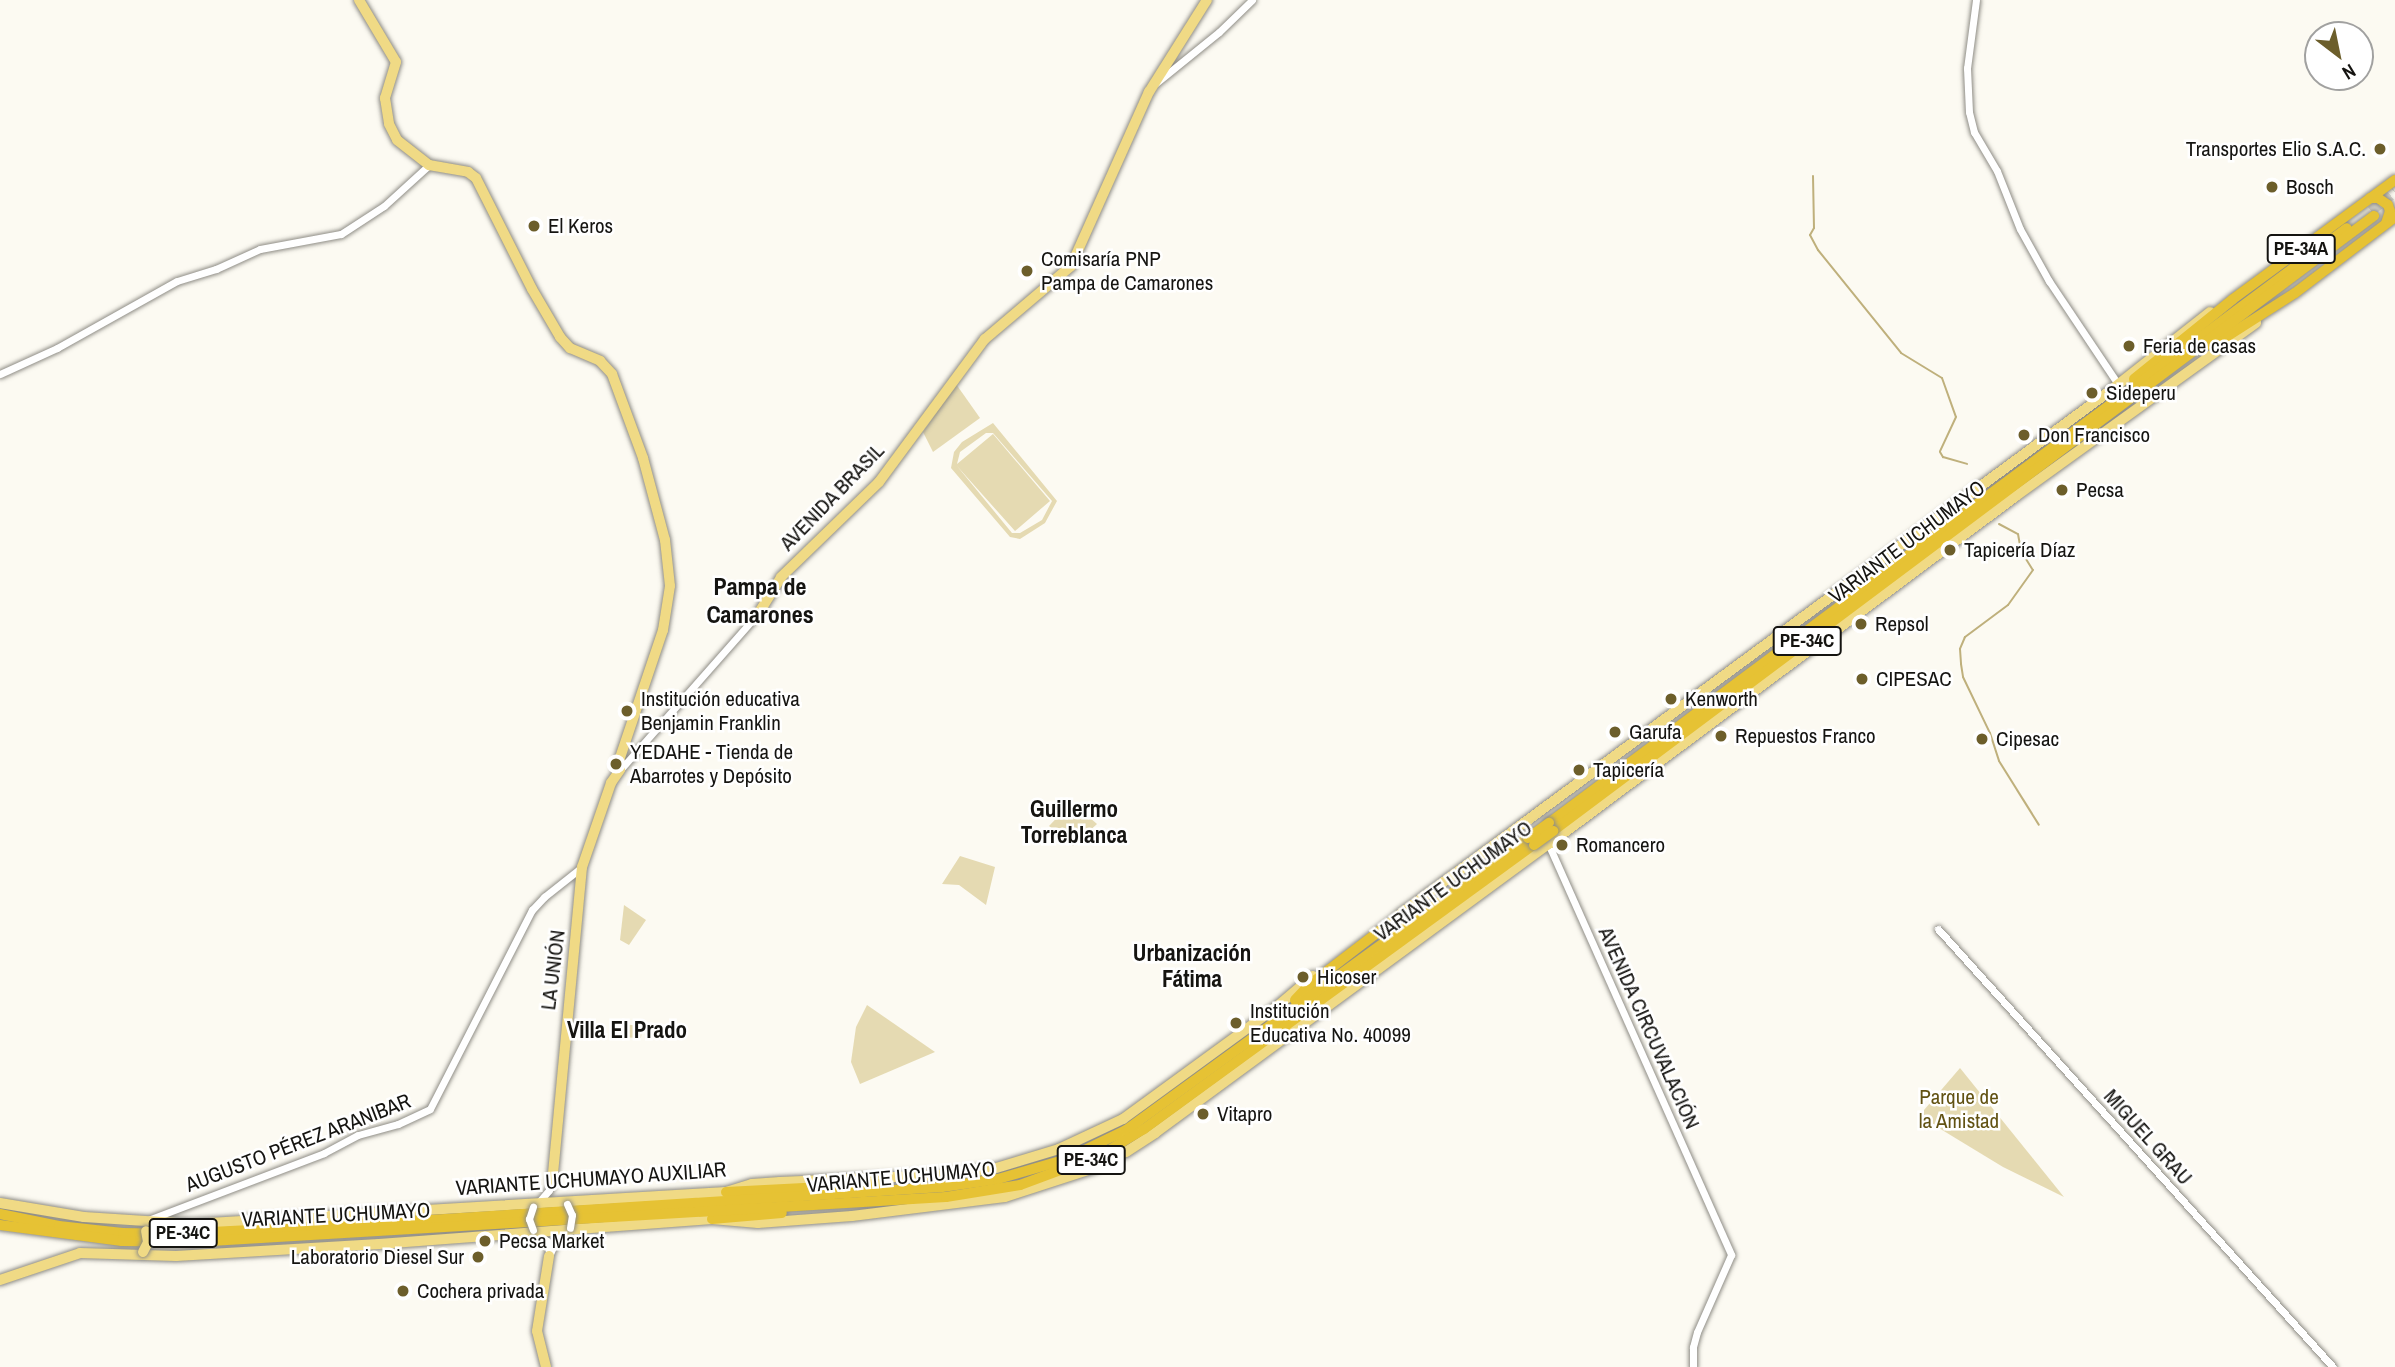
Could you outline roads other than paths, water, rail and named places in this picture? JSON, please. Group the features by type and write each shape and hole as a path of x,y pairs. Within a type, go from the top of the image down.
{"highway":[{"name":"VARIANTE UCHUMAYO","path":"2232,299 2395,180"},
{"path":"2370,198 2378,198 2388,205 2391,220"},
{"name":"VARIANTE UCHUMAYO","path":"0,1214 59,1226 172,1234 368,1224 998,1180 1080,1154 1144,1117 1551,827 2190,356 2373,213 2117,399 1551,827"},
{"name":"VARIANTE UCHUMAYO","path":"2295,293 2391,220"},
{"path":"2190,356 2218,344 2295,293"},
{"path":"2117,399 2153,361 2232,299"},
{"name":"VARIANTE UCHUMAYO","path":"0,1225 122,1241 194,1242 946,1197 1037,1181 1101,1155 1144,1129 1531,841"},
{"path":"1278,1019 1309,985 1404,912"},
{"path":"726,1192 860,1183 909,1188"},
{"path":"712,1219 850,1208 881,1200"}],"main road":[{"path":"359,0 396,62 385,98 389,124 405,149 429,165"},
{"name":"AVENIDA BRASIL","path":"760,611 781,576 879,482 985,339 1071,266 1156,83 1207,0"},
{"name":"LA UNIÓN","path":"429,165 468,172 476,178 553,325 570,348 600,361 612,374 631,422 657,506 670,586 663,631 617,767 620,771 611,783 582,867 551,1182"},
{"name":"VARIANTE UCHUMAYO","path":"712,1219 758,1223 986,1201 1065,1180 1126,1152 1549,844 2016,496 2295,293"},
{"name":"VARIANTE UCHUMAYO","path":"1995,475 2118,384 2201,318 2232,299"},
{"name":"VARIANTE UCHUMAYO AUXILIAR","path":"144,1227 566,1203 726,1192 742,1186 779,1182 974,1171 1022,1162 1075,1142 1142,1106 1274,1009 1363,938 1404,912 1995,475"},
{"name":"PE-34A","path":"0,1203 144,1227"},
{"name":"PE-34A","path":"0,1280 80,1253 141,1254 366,1245 712,1219"},
{"path":"141,1254 149,1242 144,1227"},
{"path":"547,1367 537,1331 549,1256"}],"street":[{"path":"1156,83 1219,32 1252,0"},
{"path":"1976,0 1967,68 1969,112 1974,132 1997,171 2020,229 2049,281 2118,384"},
{"path":"0,374 57,348 177,281 216,269 260,248 341,234 384,206 429,165"},
{"name":"AVENIDA BRASIL","path":"620,771 760,611"},
{"name":"AVENIDA CIRCUVALACIÓN","path":"1530,818 1549,844 1731,1255 1697,1332 1693,1347 1693,1367"},
{"name":"AUGUSTO PÉREZ ARANIBAR","path":"144,1227 324,1153 358,1135 398,1124 430,1109 532,910 582,867"},
{"name":"MIGUEL GRAU","path":"1938,929 2333,1367"},
{"path":"549,1256 556,1240 569,1228 572,1215 551,1182"},
{"name":"LA UNIÓN","path":"535,1205 549,1190 551,1182"},
{"path":"535,1205 529,1219 534,1231 547,1241 549,1256"}],"waterway":[{"path":"1813,176 1814,228 1810,235 1818,250 1901,353 1942,378 1956,417 1940,452 1943,457 1967,464"},
{"path":"1999,524 2018,534 2021,551 2033,570 2008,605 1965,637 1960,649 1961,664 1963,677 1990,733 1999,761 2039,825"}],"tunnel":[{"path":"2371,211 2395,192"}],"place":[{"name":"Transportes Elio S.A.C.","path":"2380,149"},
{"name":"Bosch","path":"2272,187"},
{"name":"El Keros","path":"534,226"},
{"name":"Comisaría PNP Pampa de Camarones","path":"1027,271"},
{"name":"Feria de casas","path":"2129,346"},
{"name":"Sideperu","path":"2092,393"},
{"name":"Don Francisco","path":"2024,435"},
{"name":"Pecsa","path":"2062,490"},
{"name":"Tapicería Díaz","path":"1950,550"},
{"name":"Repsol","path":"1861,624"},
{"name":"CIPESAC","path":"1862,679"},
{"name":"Kenworth","path":"1671,699"},
{"name":"Institución educativa Benjamin Franklin","path":"627,711"},
{"name":"Garufa","path":"1615,732"},
{"name":"Repuestos Franco","path":"1721,736"},
{"name":"Cipesac","path":"1982,739"},
{"name":"YEDAHE - Tienda de Abarrotes y Depósito","path":"616,764"},
{"name":"Tapicería","path":"1579,770"},
{"name":"Romancero","path":"1562,845"},
{"name":"Hicoser","path":"1303,977"},
{"name":"Institución Educativa No. 40099","path":"1236,1023"},
{"name":"Vitapro","path":"1203,1114"},
{"name":"Pecsa Market","path":"485,1241"},
{"name":"Laboratorio Diesel Sur","path":"478,1257"},
{"name":"Cochera privada","path":"403,1291"}],"district":[{"name":"Pampa de Camarones","path":"760,601"},
{"name":"Guillermo Torreblanca","path":"1074,822"},
{"name":"Urbanización Fátima","path":"1192,966"},
{"name":"Villa El Prado","path":"627,1030"}],"park label":[{"name":"Parque de la Amistad","path":"1959,1109"}]}
